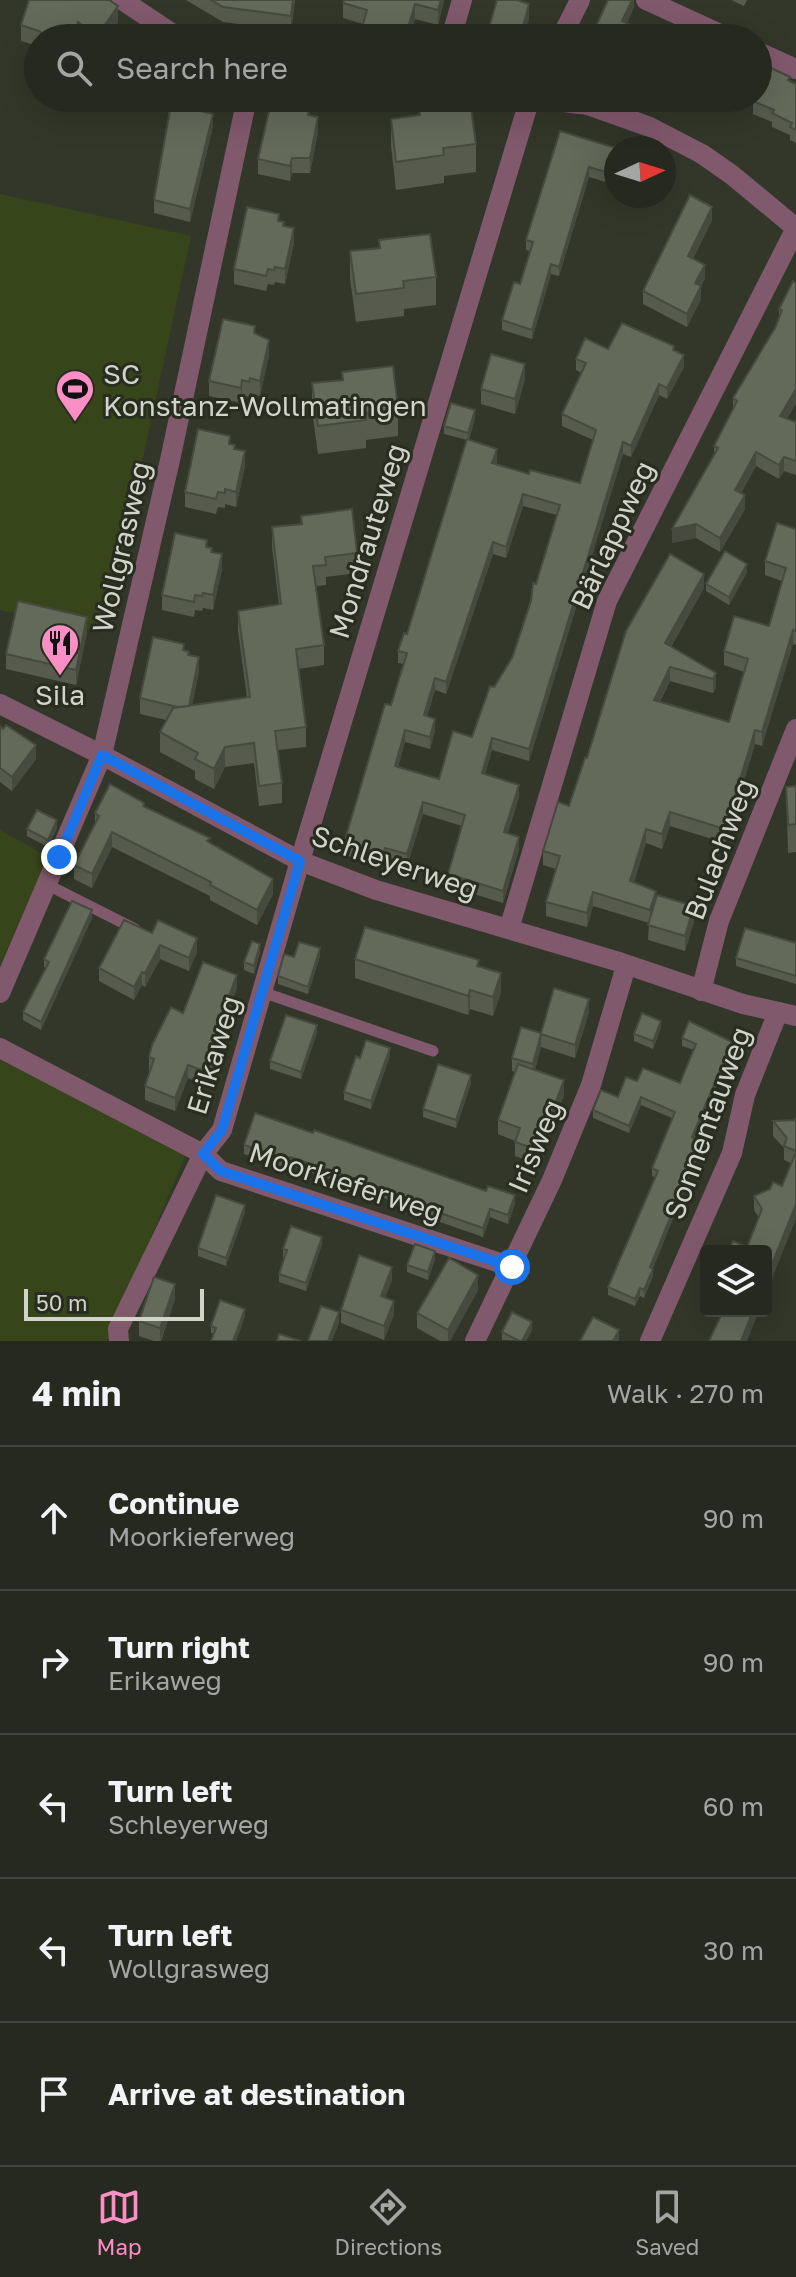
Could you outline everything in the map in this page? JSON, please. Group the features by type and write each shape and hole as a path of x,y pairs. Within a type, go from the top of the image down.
{"street":[{"path":"122,0 158,24"},
{"path":"455,24 462,0"},
{"path":"568,24 580,0"},
{"path":"646,0 698,24"},
{"path":"772,58 796,69"},
{"name":"Wollgrasweg","path":"0,993 102,755 177,429 244,112"},
{"name":"Mondrauteweg","path":"300,861 526,112"},
{"path":"608,112 650,127 702,154 796,228"},
{"name":"Bärlappweg","path":"509,929 607,601 796,228"},
{"name":"Schleyerweg","path":"0,704 300,861 376,890 701,991 787,1014"},
{"name":"Bulachweg","path":"701,991 719,921 796,729"},
{"name":"Erikaweg","path":"119,1341 118,1329 203,1154 222,1130 300,861"},
{"name":"Irisweg","path":"475,1341 512,1267 591,1085 626,966"},
{"name":"Sonnentauweg","path":"650,1341 732,1153 745,1095 787,1014"},
{"name":"Moorkieferweg","path":"0,1048 203,1154 221,1171 512,1267"}],"lane":[{"path":"46,884 146,934"},
{"path":"262,992 433,1051"}],"green space":[{"name":"SC Konstanz-Wollmatingen","path":"0,194 191,236 105,633 0,610"},
{"path":"0,830 48,857 0,965"},
{"path":"0,1060 187,1152 107,1341 0,1341"}],"building":[{"path":"29,0 109,0 118,6 105,24 21,25"},
{"path":"211,0 293,0 291,16 223,7"},
{"path":"344,0 441,0 438,10 415,4 409,24 363,24 367,10 343,3"},
{"path":"497,0 517,0 529,4 524,24 490,24"},
{"path":"608,0 632,0 622,21 629,24 597,24"},
{"path":"772,68 790,77 788,80 796,84 796,130 790,127 792,123 772,113"},
{"path":"170,112 213,114 190,209 154,200"},
{"path":"269,112 309,112 308,115 318,117 310,158 292,158 290,166 258,159"},
{"path":"420,112 472,112 476,144 443,148 444,155 396,162 391,119 420,115"},
{"path":"560,131 604,144 604,171 589,167 559,267 551,264 532,330 502,320 514,282 520,284 533,242 526,240"},
{"path":"690,195 712,207 688,256 705,265 695,283 701,286 687,314 643,291"},
{"path":"247,207 279,214 278,221 284,222 283,226 294,228 285,269 268,269 266,276 234,269"},
{"path":"430,234 436,277 403,281 404,288 356,294 350,251 380,248 379,240"},
{"path":"793,281 796,283 796,389 780,416 796,422 796,461 784,457 779,465 756,452 735,490 745,495 720,538 696,524 672,529 718,448 714,446 737,401 733,398 775,328 782,310 779,309"},
{"path":"223,319 255,326 254,333 269,340 260,381 250,378 249,382 242,380 241,388 209,381"},
{"path":"622,323 674,346 673,350 684,355 667,388 659,384 631,446 623,442 529,749 492,738 482,773 519,785 504,832 519,837 503,891 448,874 465,815 423,802 407,854 385,848 383,854 344,843 385,704 391,705 407,653 398,651 404,633 407,634 467,439 497,449 492,463 529,474 530,470 580,483 596,430 562,414 586,363 576,359 585,338 608,349","holes":["523,494 560,505 536,584 533,583 531,601 512,658 494,687 490,686 472,737 453,731 439,779 395,766 405,730 430,737 435,719 424,715 435,678 446,682 493,542 506,547"]},
{"path":"491,354 525,364 515,399 481,389"},
{"path":"393,366 398,409 365,413 366,420 318,426 312,383 343,380 342,372"},
{"path":"451,403 475,410 468,433 444,426"},
{"path":"198,429 230,436 229,444 235,445 234,449 245,451 236,492 225,489 225,493 218,492 216,499 185,492"},
{"path":"352,509 357,553 325,557 326,565 313,566 324,645 296,649 306,727 275,731 282,783 259,786 254,743 225,747 214,769 195,759 198,753 160,732 173,708 250,697 238,611 281,604 272,527 302,524 301,516"},
{"path":"777,523 796,529 796,631 793,630 762,732 755,730 725,829 670,812 662,834 646,829 630,881 656,891 650,910 593,892 587,913 546,902 560,856 543,851 558,802 569,806 626,631 670,554 704,574 665,643 716,673 713,679 670,667 654,700 729,722 748,659 724,651 734,616 769,626 786,568 765,561"},
{"path":"175,533 207,540 206,547 212,548 211,552 222,554 213,595 195,595 194,602 162,595"},
{"path":"725,551 747,564 729,597 706,584"},
{"path":"18,601 87,617 76,670 6,654"},
{"path":"153,637 184,644 183,650 189,652 188,655 199,657 189,706 177,707 140,698"},
{"path":"6,725 36,745 12,777 0,768 0,726 3,729"},
{"path":"110,784 144,803 143,806 210,838 207,841 273,879 257,910 210,885 211,882 112,832 92,874 74,865 99,816 95,813"},
{"path":"796,786 796,824 788,825 786,787"},
{"path":"37,810 57,820 48,840 27,829"},
{"path":"657,895 694,906 685,936 648,925"},
{"path":"72,901 92,910 41,1022 23,1012 49,962 44,959"},
{"path":"124,920 152,933 158,920 197,938 189,958 160,945 134,987 99,968"},
{"path":"365,927 479,960 477,966 501,973 493,997 470,990 468,996 355,959"},
{"path":"745,928 796,943 796,976 736,958"},
{"path":"252,941 260,944 254,966 244,962"},
{"path":"299,942 320,948 308,987 278,976 284,954 294,957"},
{"path":"203,962 237,975 218,1024 227,1027 210,1073 188,1065 175,1098 145,1086 154,1059 149,1057 171,1007 183,1013"},
{"path":"554,988 589,999 575,1045 541,1034 533,1064 512,1058 521,1027 541,1033"},
{"path":"642,1013 661,1021 653,1041 634,1034"},
{"path":"286,1015 317,1025 301,1072 270,1061"},
{"path":"689,1021 732,1042 692,1137 701,1142 650,1267 653,1269 644,1290 640,1288 635,1299 608,1287 658,1171 652,1168 675,1112 641,1097 629,1126 593,1110 601,1090 618,1097 626,1077 637,1081 643,1068 680,1083 696,1044 682,1038"},
{"path":"366,1040 390,1048 371,1101 344,1092 356,1056 360,1058"},
{"path":"438,1064 471,1075 456,1120 423,1109"},
{"path":"518,1064 564,1080 538,1150 515,1142 520,1128 498,1120"},
{"path":"255,1113 313,1133 314,1130 486,1191 488,1186 515,1195 508,1215 490,1209 483,1228 356,1179 244,1145"},
{"path":"796,1117 796,1151 784,1146 787,1138 773,1121 795,1120"},
{"path":"796,1152 796,1204 772,1264 772,1245 748,1245 762,1209 754,1196 770,1189 773,1182 782,1186"},
{"path":"216,1195 245,1205 226,1258 198,1248"},
{"path":"291,1226 322,1237 306,1283 279,1274"},
{"path":"415,1244 435,1251 428,1272 407,1265"},
{"path":"359,1255 392,1267 381,1296 394,1301 384,1326 341,1310"},
{"path":"449,1258 478,1275 448,1330 417,1313"},
{"path":"154,1277 175,1284 160,1328 139,1321"},
{"path":"220,1300 245,1309 233,1341 211,1341 216,1328 211,1326"},
{"path":"321,1306 339,1312 328,1341 308,1341"},
{"path":"512,1312 532,1322 522,1341 502,1332"},
{"path":"593,1317 619,1330 613,1341 580,1341"},
{"path":"720,1317 751,1317 741,1341 709,1341"},
{"path":"279,1334 301,1341 277,1341"}],"place":[{"name":"SC Konstanz-Wollmatingen","path":"75,423"},
{"name":"Sila","path":"60,677"}],"route":[{"path":"59,857 102,755 300,861 222,1130 203,1154 221,1171 512,1267"}]}
